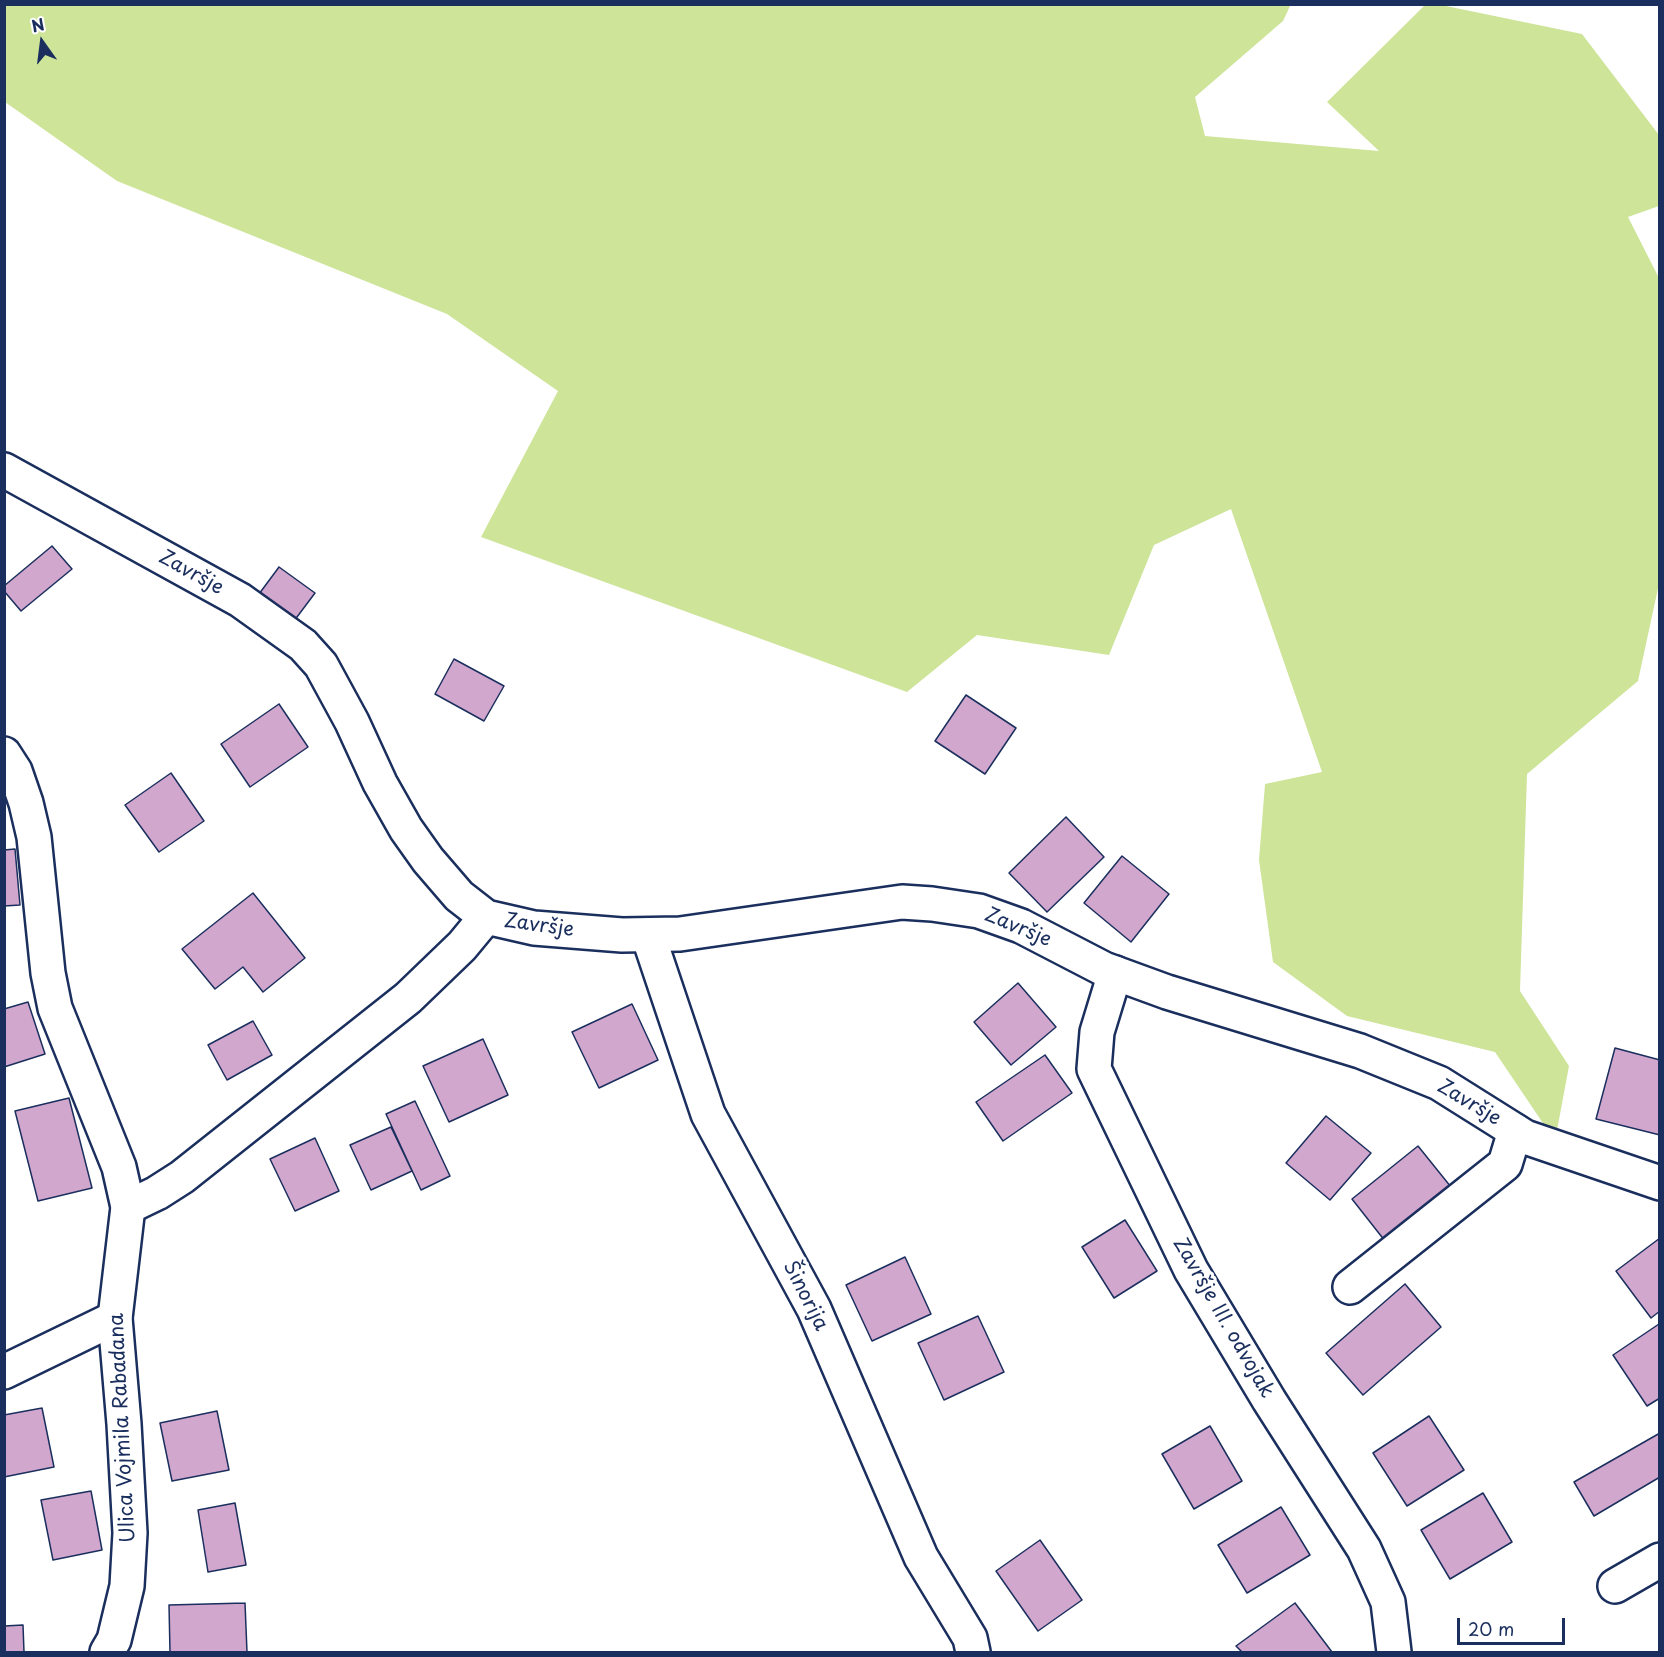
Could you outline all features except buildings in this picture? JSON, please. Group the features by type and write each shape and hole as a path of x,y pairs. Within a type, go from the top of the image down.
{"street":[{"name":"Završje","path":"4,470 240,600 303,645 321,665 352,722 380,783 406,829 428,860 459,896 486,917 534,928 622,935 680,934 726,929 902,902 979,911 1021,926 1115,973 1167,992 1360,1051 1439,1083 1525,1137 1659,1183"},
{"name":"Ulica Vojmila Rabadana","path":"4,754 15,771 27,803 34,837 48,974 55,1008 119,1167 128,1207 116,1318 130,1533 127,1586 114,1640 107,1653"},
{"name":"Završje","path":"128,1207 157,1193 182,1177 408,998 462,946 486,917"},
{"name":"Šinorija","path":"648,934 708,1114 814,1309 921,1557 970,1638 974,1653"},
{"name":"Završje III. odvojak","path":"1115,973 1097,1032 1094,1069 1191,1270 1269,1400 1364,1549 1388,1602 1394,1653"},
{"name":"Završje","path":"1350,1287 1506,1164 1515,1131"},
{"path":"4,1372 116,1318"},
{"path":"1615,1586 1659,1560"}],"green space":[{"path":"1291,4 1283,21 1195,97 1205,136 1379,151 1327,102 1425,5 1441,5 1582,34 1659,135 1659,206 1628,217 1659,278 1660,579 1638,681 1527,774 1520,991 1569,1066 1555,1141 1495,1052 1347,1016 1273,962 1259,860 1265,784 1322,772 1231,509 1154,545 1109,655 977,635 907,692 481,537 558,391 447,314 117,181 5,102 6,5"}]}
